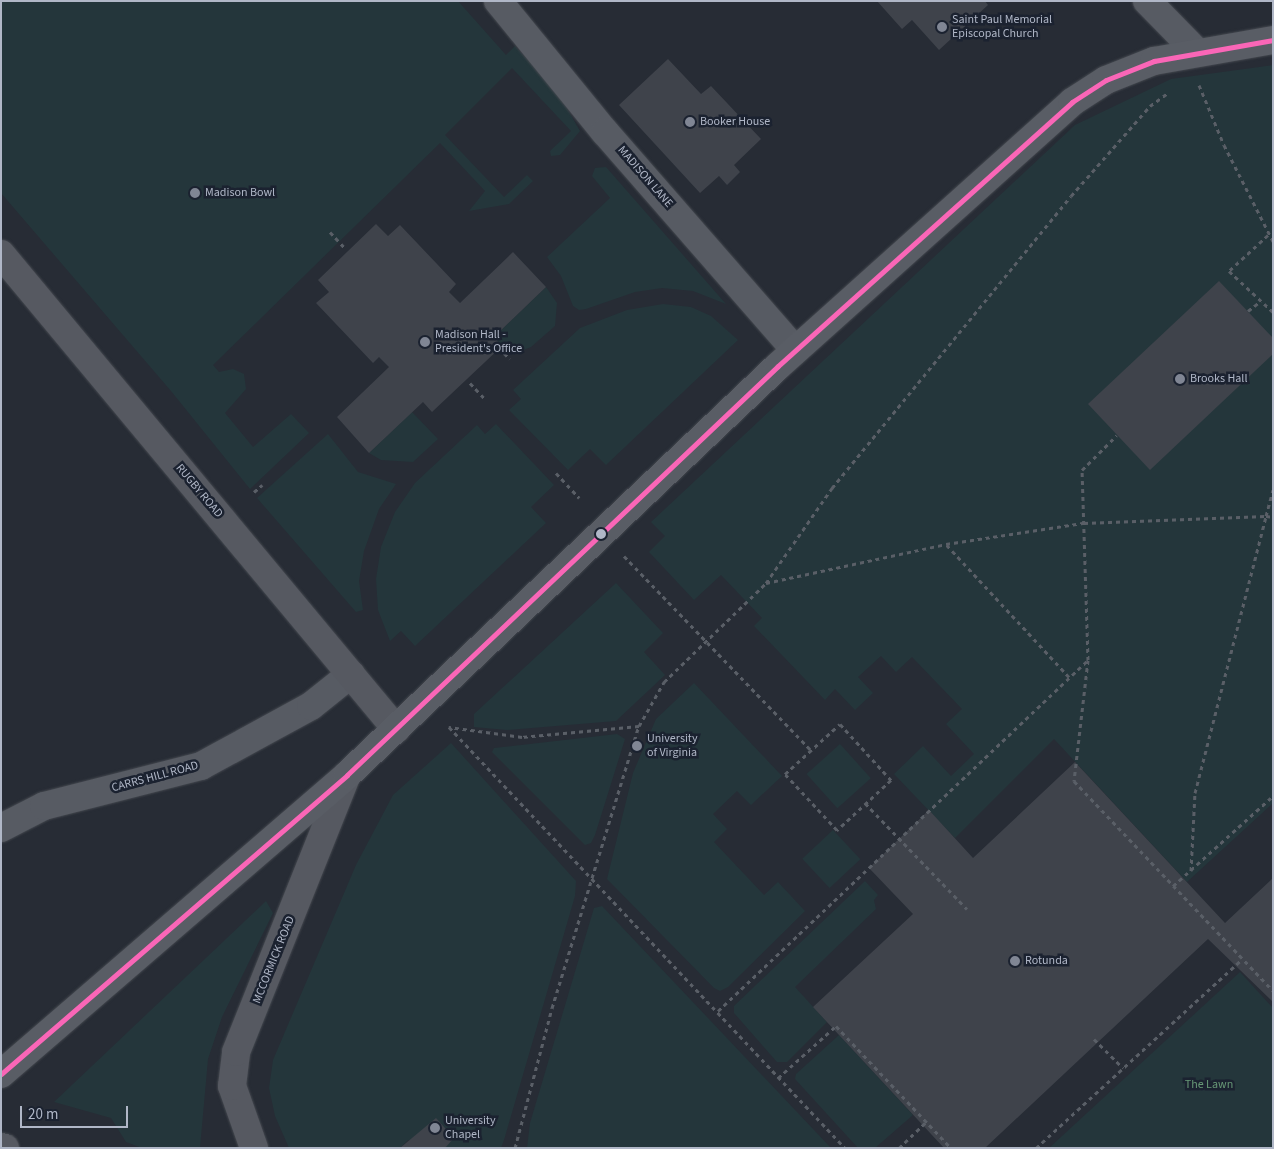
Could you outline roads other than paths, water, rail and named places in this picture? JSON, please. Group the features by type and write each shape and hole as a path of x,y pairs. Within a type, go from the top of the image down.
{"main road":[{"path":"1,1074 347,775 795,350 1072,102 1106,80 1154,61 1196,51 1273,40"},
{"name":"RUGBY ROAD","path":"1,254 396,729"},
{"name":"MCCORMICK ROAD","path":"254,1148 232,1086 236,1052 347,775"}],"street":[{"name":"MADISON LANE","path":"498,1 605,132 795,350"},
{"path":"1147,1 1196,51"},
{"name":"CARRS HILL ROAD","path":"1,828 44,806 201,766 311,706 351,674"}],"place":[{"name":"Saint Paul Memorial Episcopal Church","path":"942,27"},
{"name":"Booker House","path":"690,122"},
{"name":"Madison Bowl","path":"195,193"},
{"name":"Madison Hall - President's Office","path":"425,342"},
{"name":"Brooks Hall","path":"1180,379"},
{"name":"University of Virginia","path":"637,746"},
{"name":"Rotunda","path":"1015,961"},
{"name":"University Chapel","path":"435,1128"}],"park label":[{"name":"The Lawn","path":"1209,1085"}]}
